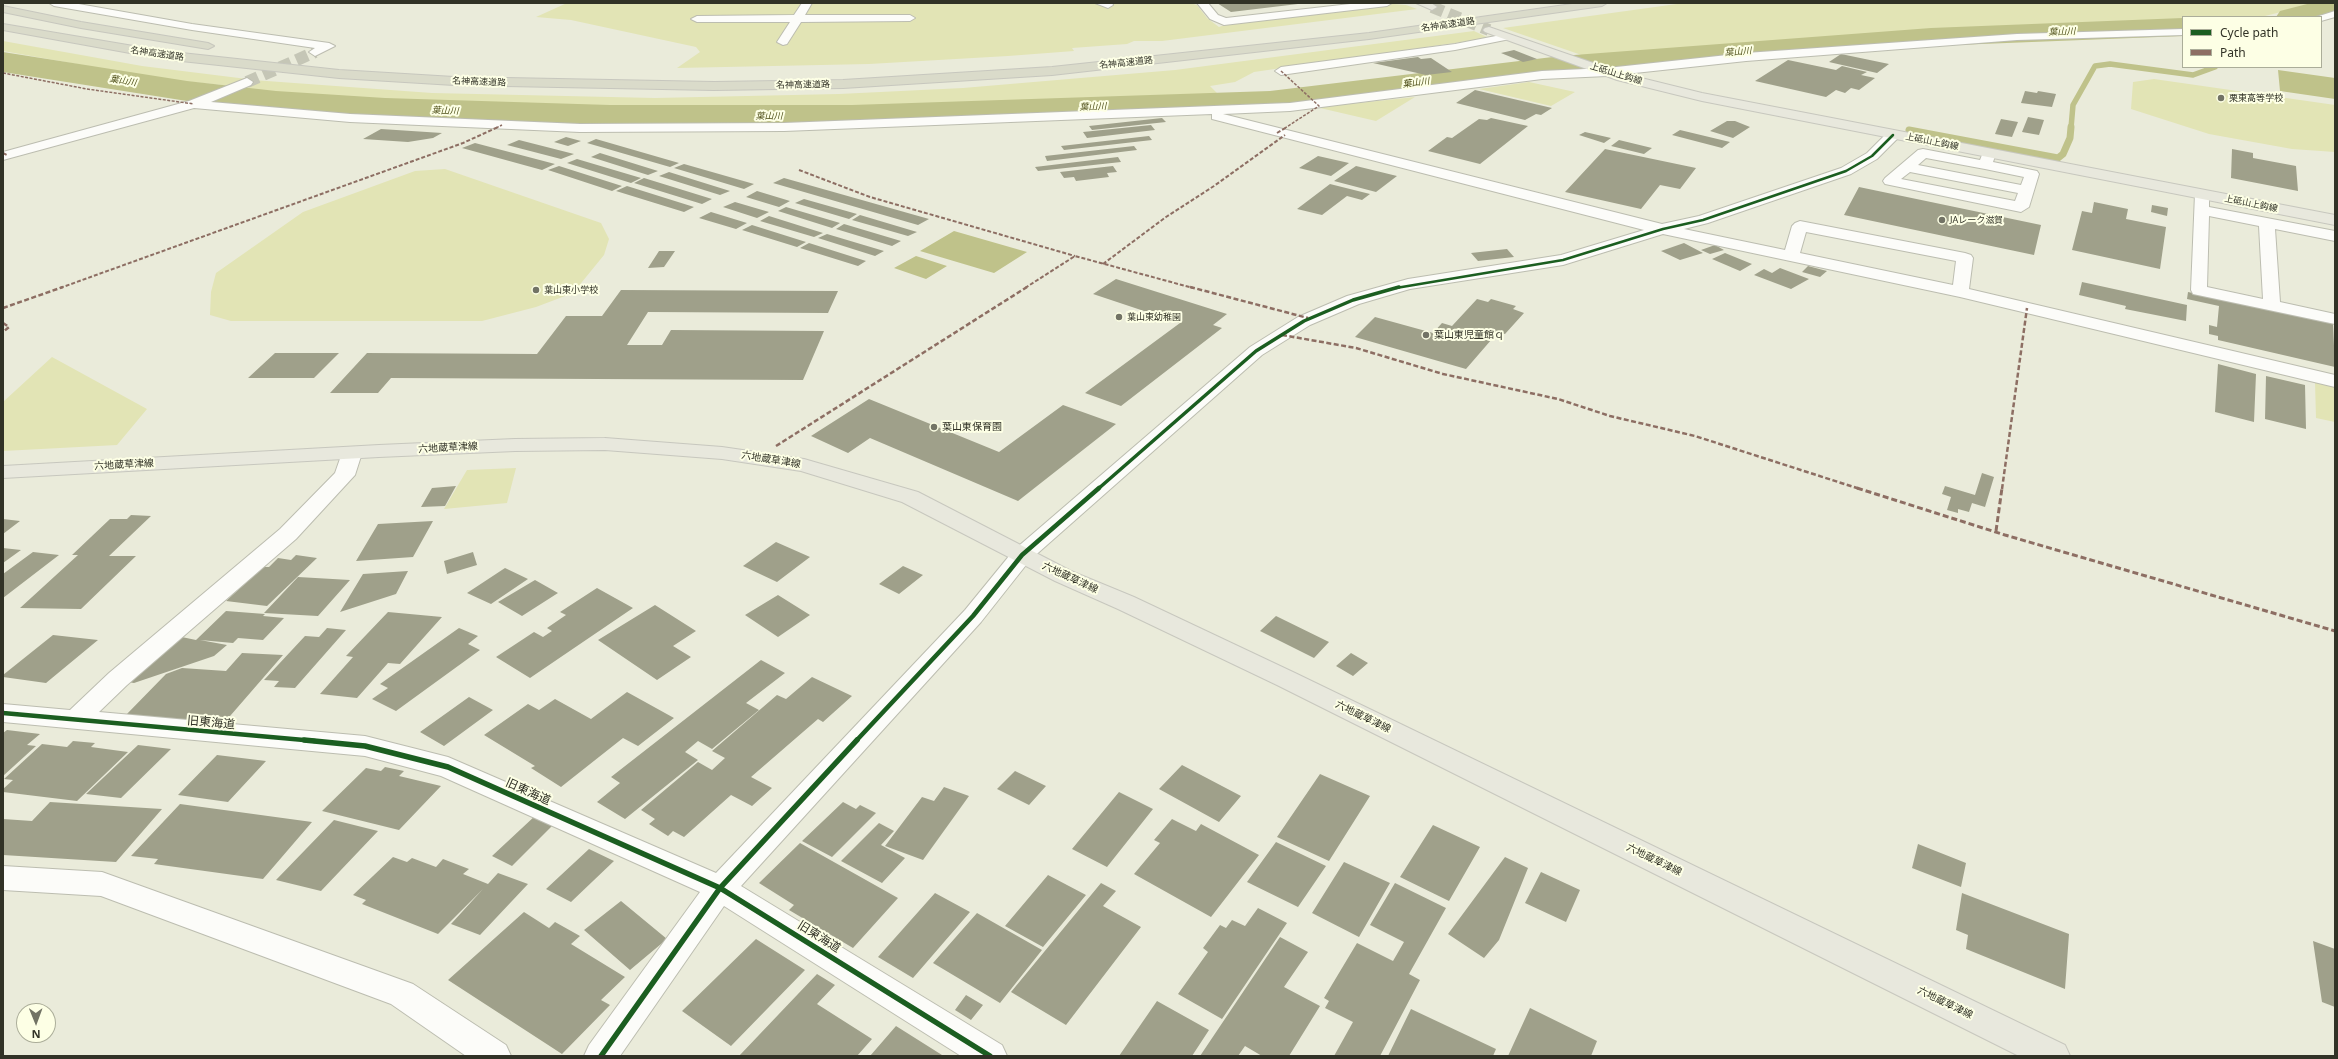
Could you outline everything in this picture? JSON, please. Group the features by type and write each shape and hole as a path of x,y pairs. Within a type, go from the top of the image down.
{"highway":[{"name":"名神高速道路","path":"845,72 951,67 1138,51 1350,27 1522,3"},
{"name":"名神高速道路","path":"3,27 149,53 249,66 439,80 587,85 835,84 969,77 1156,60 1369,36 1602,3"},
{"name":"名神高速道路","path":"3,9 81,25 223,48"},
{"path":"311,55 328,59"},
{"name":"名神高速道路","path":"469,69 601,73 822,72"}],"main road":[{"path":"1421,3 1432,7"},
{"name":"上砥山上鈎線","path":"1489,30 1602,70 1702,98 1893,135 1987,159 2202,202 2335,220"},
{"name":"六地蔵草津線","path":"3,472 515,445 605,444 729,454 804,465 910,497 1022,555 1286,679 2053,1056"}],"street":[{"path":"54,3 192,27 329,46 311,55"},
{"path":"1202,3 1214,17 1224,22 1387,3"},
{"path":"783,42 798,19 810,5"},
{"path":"705,10 695,22 910,18"},
{"path":"2322,18 2335,14"},
{"path":"196,103 274,112 436,123 588,128 784,127 1290,107 1542,75 1746,57 2017,37 2182,32"},
{"path":"1281,71 1456,47 1506,37"},
{"path":"3,156 196,103 247,82"},
{"path":"1197,111 1284,135 1663,229 1792,255 1960,292 2335,381"},
{"path":"601,1056 720,888 973,616 1022,555 1256,351 1304,322 1353,300 1408,284 1564,260 1663,229 1704,220 1846,171 1872,156 1893,135"},
{"path":"1923,153 1987,159 2032,174 2021,207 1890,181 1907,167 1923,153"},
{"path":"1907,167 2026,190"},
{"path":"2335,236 2267,223 2202,202 2200,290 2335,319"},
{"path":"2267,223 2272,306"},
{"path":"1792,255 1800,226 1965,258 1960,292"},
{"path":"75,720 118,679 288,534 345,475 352,453"},
{"name":"旧東海道","path":"3,713 365,746 448,767 720,888 990,1056"},
{"path":"3,878 102,884 402,994 494,1056"}],"shaded area":[{"path":"567,3 1190,3 1197,5 1207,18 1219,27 1230,23 1393,4 1406,5 1417,9 1162,41 1134,41 1127,44 1072,48 1074,51 869,64 677,68 700,52 696,47 571,20 536,17"},
{"path":"1684,3 2317,3 2265,16 2182,16 2182,23 1928,32 1599,61 1503,28"},
{"path":"1474,31 1489,38 1254,72 1235,82 1210,86 1219,95 1241,94 1245,99 1109,102 1029,108 862,113 657,114 359,104 228,93 253,80 432,93 655,98 839,94 963,88 1175,70"},
{"path":"3,41 142,66 247,79 233,86 161,79 3,51"},
{"path":"2278,70 2335,78 2335,99 2280,91"},
{"name":"栗東高等学校","path":"2154,79 2335,105 2335,152 2292,149 2209,134 2131,109 2133,82"},
{"path":"1529,82 1575,92 1551,106 1479,89"},
{"path":"1415,97 1376,121 1320,108 1321,107"},
{"path":"445,169 601,223 609,239 604,255 573,293 536,307 482,321 231,321 210,315 211,292 216,273 303,212 415,171"},
{"path":"954,231 1027,252 994,273 920,251"},
{"path":"916,256 947,266 926,279 894,268"},
{"path":"52,357 147,409 117,445 3,451 3,402"},
{"path":"2315,382 2335,387 2335,422 2316,418"},
{"path":"516,468 507,503 444,509 467,470"}],"building":[{"path":"1217,3 1297,3 1298,4 1231,12"},
{"path":"1514,50 1537,59 1523,62 1501,53"},
{"path":"1841,54 1889,64 1877,73 1829,62"},
{"path":"1418,57 1421,59 1431,58 1452,72 1426,75 1373,63"},
{"path":"1788,60 1836,70 1842,66 1867,72 1861,75 1875,78 1859,90 1851,88 1845,93 1836,90 1826,97 1755,81"},
{"path":"1475,90 1552,108 1541,115 1536,114 1525,120 1456,103"},
{"path":"2025,91 2037,93 2038,91 2056,94 2052,107 2021,103"},
{"path":"2028,117 2044,120 2039,135 2022,132"},
{"path":"1162,118 1166,122 1092,130 1089,126"},
{"path":"1491,118 1528,126 1480,164 1428,151 1447,137 1452,138 1479,119 1487,120"},
{"path":"2001,119 2018,122 2012,137 1995,134"},
{"path":"1727,121 1735,121 1750,127 1733,138 1710,131"},
{"path":"1151,125 1155,130 1087,138 1083,132"},
{"path":"381,129 442,133 433,138 408,142 363,139"},
{"path":"1680,130 1730,142 1722,148 1672,135"},
{"path":"1585,132 1611,138 1604,143 1579,135"},
{"path":"1149,136 1152,140 1064,150 1061,146"},
{"path":"566,137 581,141 568,146 554,142"},
{"path":"596,139 679,163 670,167 587,143"},
{"path":"519,140 574,154 561,159 507,145"},
{"path":"1619,140 1652,148 1644,154 1611,146"},
{"path":"475,143 555,164 542,170 462,148"},
{"path":"1134,146 1137,150 1047,161 1045,156"},
{"path":"1605,149 1696,168 1680,189 1660,185 1641,209 1565,192"},
{"path":"2232,149 2253,153 2253,158 2296,166 2298,191 2231,178"},
{"path":"600,153 658,171 648,175 591,157"},
{"path":"1318,156 1349,163 1331,176 1299,168"},
{"path":"1118,157 1121,162 1038,171 1035,167"},
{"path":"577,159 641,178 631,183 567,163"},
{"path":"684,164 754,184 744,189 674,168"},
{"path":"559,166 622,186 612,191 548,170"},
{"path":"1113,166 1117,172 1107,173 1109,177 1076,181 1074,177 1064,178 1060,172"},
{"path":"1356,166 1397,176 1376,192 1334,181"},
{"path":"669,172 730,191 720,195 659,176"},
{"path":"644,178 712,199 702,204 634,183"},
{"path":"784,178 929,219 918,225 773,183"},
{"path":"1330,184 1370,194 1362,200 1347,196 1322,215 1297,209"},
{"path":"627,186 694,207 684,212 616,191"},
{"name":"JAレーク滋賀","path":"1859,187 2041,225 2034,255 1844,215"},
{"path":"757,191 790,201 779,207 746,197"},
{"path":"804,199 857,214 849,219 795,203"},
{"path":"735,202 769,212 757,218 723,207"},
{"path":"2094,202 2128,209 2126,219 2166,227 2160,269 2072,250 2082,211 2092,213"},
{"path":"2152,205 2168,208 2167,216 2151,212"},
{"path":"786,207 840,223 832,228 778,211"},
{"path":"711,212 747,223 736,229 699,218"},
{"path":"860,215 917,232 908,236 852,220"},
{"path":"769,216 823,233 814,237 760,221"},
{"path":"844,224 901,241 892,246 836,229"},
{"path":"752,225 806,242 797,247 742,230"},
{"path":"827,234 884,251 875,256 818,238"},
{"path":"809,243 866,261 858,266 800,248"},
{"path":"1684,243 1703,253 1680,260 1661,251"},
{"path":"1715,245 1724,250 1710,254 1701,250"},
{"path":"1507,249 1514,257 1478,261 1471,253"},
{"path":"659,251 675,251 664,267 648,268"},
{"path":"1725,253 1752,264 1740,271 1712,259"},
{"path":"1808,266 1827,271 1820,277 1802,272"},
{"path":"1780,268 1809,279 1791,289 1754,275 1764,269 1772,273"},
{"name":"葉山東幼稚園","path":"1116,279 1227,314 1213,325 1222,328 1121,406 1085,393 1180,323 1093,294"},
{"path":"2082,282 2187,305 2186,321 2125,309 2126,306 2079,295"},
{"path":"621,290 838,291 828,313 648,312 627,345 662,345 671,330 824,331 803,380 391,378 378,393 330,393 367,353 537,354 566,316 602,316"},
{"path":"2188,292 2333,324 2335,367 2218,340 2218,336 2209,334 2209,325 2217,327 2219,306 2187,299"},
{"name":"葉山東児童館ｑ","path":"1477,299 1488,302 1491,299 1516,306 1513,309 1524,313 1505,334 1498,332 1466,369 1355,337 1375,317 1433,333 1442,323 1452,326"},
{"path":"275,353 339,353 314,378 248,378"},
{"path":"2218,364 2256,374 2254,422 2215,412"},
{"path":"2266,376 2305,385 2306,429 2265,419"},
{"name":"葉山東保育園","path":"869,399 999,452 1063,405 1116,424 1018,501 870,438 848,453 811,436"},
{"path":"1982,473 1994,477 1985,507 1972,503 1969,512 1958,509 1958,513 1947,510 1951,497 1942,494 1945,486 1975,495"},
{"path":"456,486 445,506 421,507 432,488"},
{"path":"131,515 151,516 109,556 136,556 81,609 20,608 78,555 72,555 110,519 127,519"},
{"path":"3,519 20,521 3,534"},
{"path":"433,521 413,557 356,561 378,524"},
{"path":"776,542 810,557 777,582 743,566"},
{"path":"3,548 21,550 3,563"},
{"path":"33,552 59,555 3,598 3,574"},
{"path":"473,552 477,565 447,574 444,561"},
{"path":"296,555 317,558 267,606 226,601 263,567 269,567 278,558 291,560"},
{"path":"903,566 923,575 899,594 879,584"},
{"path":"505,568 528,579 491,604 467,593"},
{"path":"408,571 396,594 340,612 363,574"},
{"path":"298,577 350,580 318,616 264,613"},
{"path":"535,580 558,593 522,616 498,602"},
{"path":"597,588 633,608 530,678 496,657 534,632 543,637 552,631 547,628 566,615 560,612"},
{"path":"778,595 810,615 778,637 745,615"},
{"path":"655,605 696,631 673,646 691,657 657,680 598,640"},
{"path":"226,611 265,614 263,616 284,618 263,640 238,638 233,643 200,640 227,645 214,656 134,683 122,681 177,636 196,640"},
{"path":"388,612 442,617 400,664 388,663 357,698 320,694 353,657 346,656"},
{"path":"1276,616 1329,642 1314,658 1260,631"},
{"path":"327,628 346,630 295,688 274,687 279,681 264,680 305,636 319,637"},
{"path":"459,628 478,636 468,644 480,650 396,711 372,699 388,688 380,684"},
{"path":"53,635 98,640 46,683 3,677 3,675"},
{"path":"242,653 283,655 224,723 124,717 166,674 182,668 226,671"},
{"path":"1351,653 1368,663 1353,676 1336,666"},
{"path":"761,660 785,673 746,703 759,710 712,749 698,741 685,752 698,760 625,819 597,802 620,783 611,777"},
{"path":"812,677 852,696 823,722 818,719 751,777 772,788 752,806 731,795 684,837 673,831 668,836 649,824 655,819 641,810 698,762 712,770 725,758 712,751 777,695 786,699"},
{"path":"627,692 674,718 638,746 623,738 561,787 531,768 535,766 484,735 528,704 539,710 555,699 591,719"},
{"path":"469,697 493,710 444,746 420,732"},
{"path":"7,730 40,734 27,745 36,746 3,776 3,733"},
{"path":"73,741 95,743 91,747 128,752 77,801 3,792 3,789 13,780 4,779 42,744 67,747"},
{"path":"138,745 171,749 121,798 86,794"},
{"path":"217,755 266,761 228,802 178,795"},
{"path":"1182,765 1241,796 1219,822 1159,789"},
{"path":"385,767 404,771 399,776 441,786 399,830 322,811 366,768 381,771"},
{"path":"1015,771 1046,786 1029,805 997,789"},
{"path":"1320,774 1370,796 1329,861 1277,837"},
{"path":"944,787 969,796 923,860 885,846 922,797 934,801"},
{"path":"1119,792 1153,809 1107,867 1072,849"},
{"path":"50,802 162,809 116,862 3,855 3,819 32,821"},
{"path":"843,802 856,809 860,805 876,813 832,857 802,841"},
{"path":"180,804 312,822 263,879 154,864 158,859 131,856"},
{"path":"536,815 555,823 512,866 492,856"},
{"path":"1172,819 1196,831 1201,824 1259,855 1211,917 1134,874 1160,843 1154,840"},
{"path":"334,820 378,831 321,891 276,880"},
{"path":"879,823 894,831 881,845 905,858 882,883 841,861"},
{"path":"1433,825 1480,847 1449,901 1400,877"},
{"path":"1276,842 1326,866 1298,907 1247,882"},
{"path":"800,843 898,898 853,948 789,910 794,905 759,883"},
{"path":"1918,844 1966,863 1961,887 1912,868"},
{"path":"589,849 614,861 571,902 546,889"},
{"path":"393,857 407,862 412,858 436,867 443,859 469,869 463,874 488,884 498,873 528,884 480,935 451,924 483,889 438,934 362,904 366,900 353,895"},
{"path":"1505,857 1528,868 1499,940 1484,958 1448,934"},
{"path":"1344,862 1390,883 1359,937 1312,913"},
{"path":"1541,872 1580,890 1566,922 1525,903"},
{"path":"1048,875 1086,895 1043,947 1005,926"},
{"path":"1101,883 1116,891 1103,906 1141,927 1066,1025 1011,992"},
{"path":"1395,883 1446,908 1409,974 1420,980 1380,1056 1334,1056 1353,1022 1325,1008 1329,1001 1324,998 1357,943 1393,961 1404,942 1370,925"},
{"path":"935,893 970,912 913,978 878,957"},
{"path":"1962,893 2069,934 2065,989 1966,949 1968,935 1956,930"},
{"path":"621,901 667,939 630,970 584,930"},
{"path":"1258,908 1287,923 1222,1019 1178,994 1208,952 1203,948 1220,925 1226,928 1232,920 1245,926"},
{"path":"524,912 549,928 555,922 580,936 571,944 625,977 601,1000 610,1005 562,1054 448,980"},
{"path":"977,913 1042,950 1000,1003 933,963"},
{"path":"1280,937 1308,952 1284,987 1320,1006 1289,1056 1262,1056 1245,1046 1238,1056 1200,1056"},
{"path":"756,939 805,970 731,1046 682,1011"},
{"path":"2313,941 2335,949 2335,1007 2322,1002"},
{"path":"817,974 835,985 817,1004 872,1039 857,1056 739,1056"},
{"path":"966,995 983,1005 971,1020 955,1010"},
{"path":"1157,1001 1209,1030 1192,1056 1119,1056"},
{"path":"1530,1008 1597,1041 1591,1056 1508,1056"},
{"path":"1411,1009 1496,1049 1493,1056 1388,1056"},
{"path":"896,1026 942,1055 870,1056"}],"waterway":[{"name":"葉山川","path":"2295,16 2335,6"},
{"name":"葉山川","path":"3,62 187,91 276,101 385,109 610,116 852,116 1270,101 1561,66 1931,37 2182,27"},
{"path":"2071,128 2073,105 2095,66 2110,64 2193,75 2212,68"},
{"path":"1909,130 2058,158 2063,154 2070,138 2071,127"}],"tunnel":[{"path":"1432,7 1489,30"},
{"path":"247,82 315,52"}],"marked path":[{"path":"1277,133 1319,106 1281,71"},
{"path":"3,73 87,89 194,104"},
{"path":"3,308 463,143 502,125"},
{"path":"1103,264 1166,217 1214,186 1285,135"},
{"path":"3,153 7,155"},
{"path":"799,170 870,197 942,219 1075,256"},
{"path":"776,446 1075,256 1308,318"},
{"path":"1996,531 2027,308"},
{"path":"3,323 9,327 3,332"},
{"path":"1282,335 1356,348 1443,374 1558,399 1610,416 1695,436 2005,535 2335,631"}],"cycle path":[{"path":"601,1056 720,888 973,616 1022,555 1256,351 1304,321 1353,300 1408,284 1563,260 1663,229 1703,220 1811,184 1846,171 1872,156 1893,135"},
{"path":"3,713 365,746 448,767 720,888 990,1056"}],"place":[{"name":"栗東高等学校","path":"2221,98"},
{"name":"JAレーク滋賀","path":"1942,220"},
{"name":"葉山東小学校","path":"536,290"},
{"name":"葉山東幼稚園","path":"1119,317"},
{"name":"葉山東児童館ｑ","path":"1426,335"},
{"name":"葉山東保育園","path":"934,427"}]}
